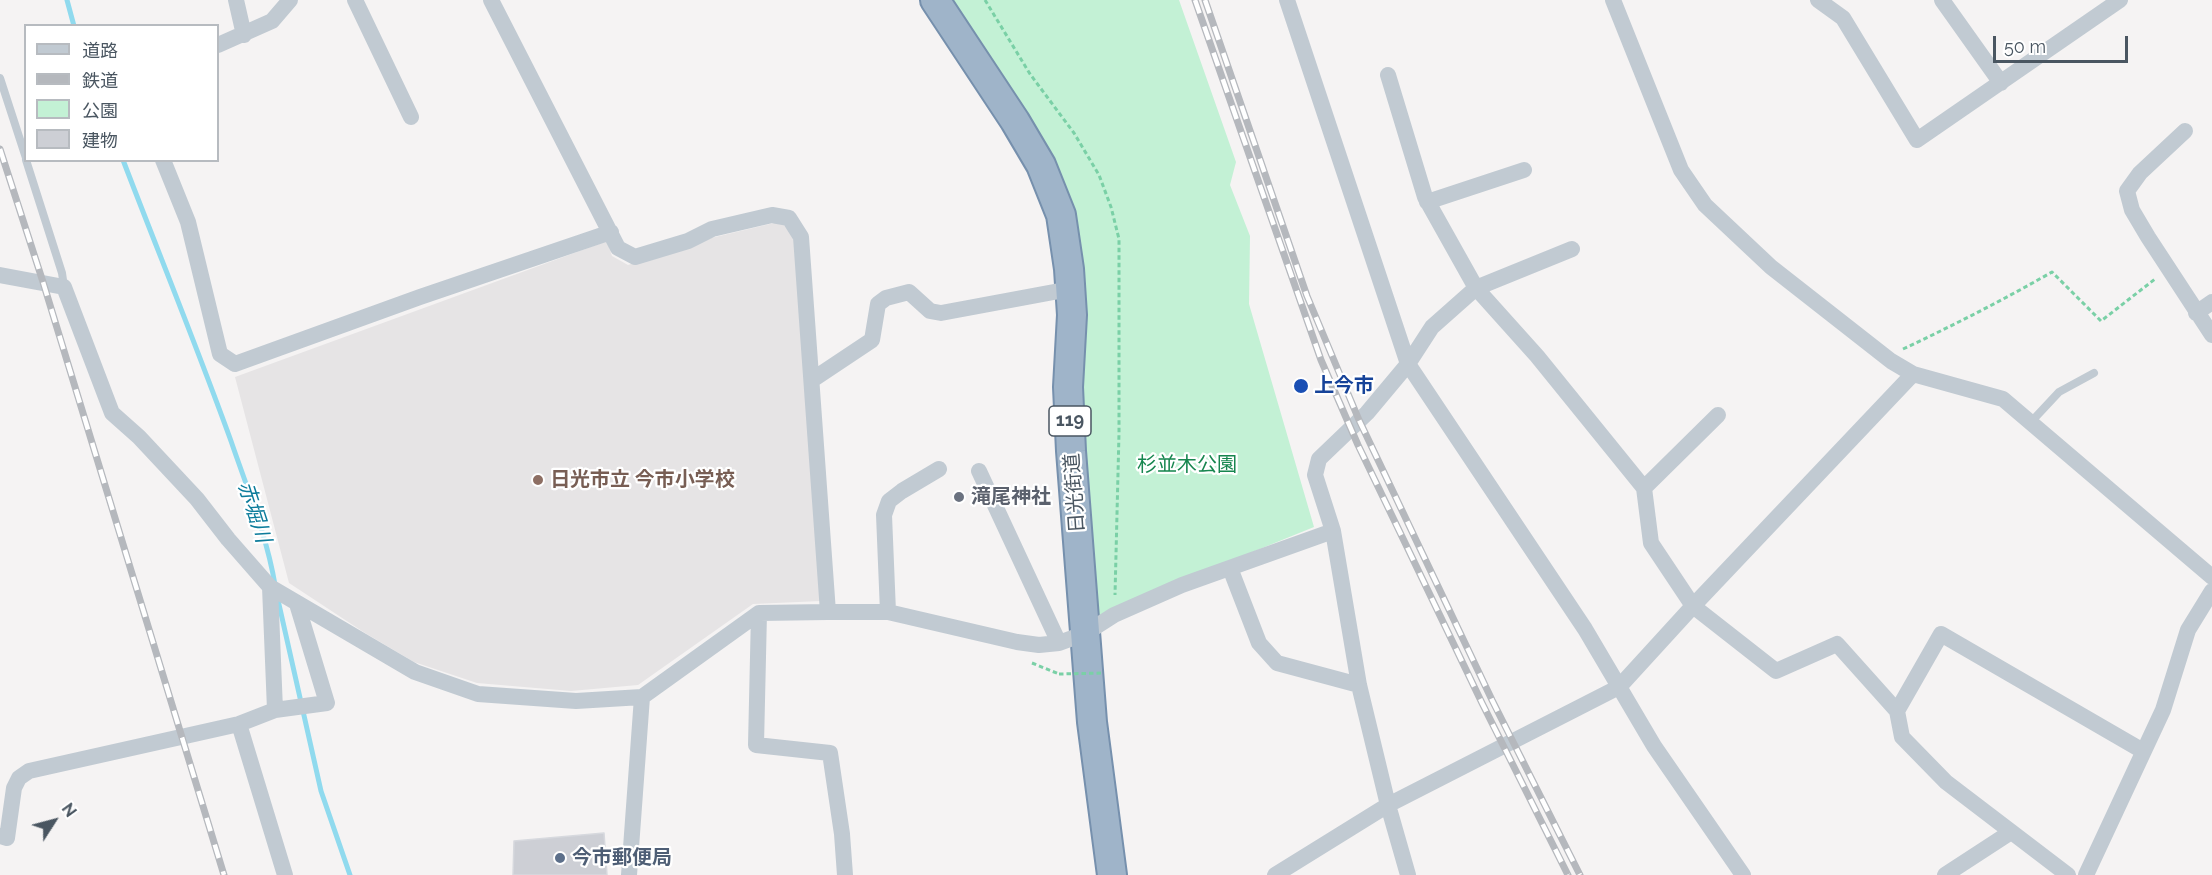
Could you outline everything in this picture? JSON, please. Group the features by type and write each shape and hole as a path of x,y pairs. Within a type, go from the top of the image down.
{"highway":[{"name":"日光街道","path":"935,0 1015,121 1041,165 1061,215 1072,315 1068,387 1092,722 1112,875"}],"street":[{"path":"236,0 244,35"},
{"path":"219,45 272,21 290,0"},
{"path":"354,0 411,117"},
{"path":"491,0 618,248 635,257 688,241 712,229 772,215 789,218 801,237 828,612"},
{"path":"1287,0 1408,363 1585,628 1653,746 1743,875"},
{"path":"1613,0 1681,170 1705,205 1771,267 1891,361 1913,374 2002,399 2210,569"},
{"path":"1818,0 1843,18 1917,140 2120,0"},
{"path":"1942,0 2001,82"},
{"path":"1388,75 1427,202 1476,288 1537,356 1644,488 1651,543 1693,606 1776,671 1837,644 1897,711 1902,737 1946,782 2068,875"},
{"path":"2186,131 2140,173 2127,191 2132,210 2212,336"},
{"path":"164,162 188,222 220,354 235,364 420,297 611,232"},
{"path":"1427,202 1524,170"},
{"path":"1408,875 1388,805 1359,685 1333,531 1315,475 1319,459 1367,413 1408,363 1432,327 1476,288 1572,249"},
{"path":"0,275 64,287 112,413 139,436 197,499 270,587 416,672 478,694 576,701 642,697 759,613 888,612 1017,642 1039,645 1059,643 1086,633 1114,615 1182,585 1333,531"},
{"path":"812,380 872,340 878,304 886,298 909,292 930,311 941,313 1070,289"},
{"path":"2196,313 2212,302"},
{"path":"1275,875 1388,805 1619,687 1913,374"},
{"path":"1644,488 1718,415"},
{"path":"888,612 884,514 889,501 902,490 939,469"},
{"path":"979,471 1059,643"},
{"path":"1230,568 1259,643 1277,663 1359,685"},
{"path":"270,587 282,709"},
{"path":"2086,875 2163,710 2188,630 2212,591"},
{"path":"0,836 7,838 14,788 19,778 30,771 239,724 282,709 327,703 297,604"},
{"path":"759,613 756,745 830,753 842,834 845,875"},
{"path":"1897,711 1941,634 2143,751"},
{"path":"629,875 642,697"},
{"path":"239,724 285,875"},
{"path":"1945,875 2011,832"}],"lane":[{"path":"0,78 24,153"},
{"path":"27,162 62,273 64,287"},
{"path":"2031,422 2059,392 2094,373"}],"path":[{"path":"1891,361 1901,350 1972,317 1994,302 2052,272 2101,321 2168,268"},
{"path":"1030,662 1059,674 1103,673"}],"shaded area":[{"name":"日光市立 今市小学校","path":"774,223 783,224 798,242 821,601 753,604 638,685 571,691 477,683 414,662 289,583 235,377 607,241 612,256 628,265 711,238"}],"green space":[{"name":"杉並木公園","path":"940,0 1179,0 1236,162 1230,185 1250,236 1249,304 1314,527 1122,605 1091,622 1068,221"}],"building":[{"name":"今市郵便局","path":"604,833 607,875 513,875 514,841"}],"waterway":[{"name":"赤堀川","path":"67,0 73,24"},
{"name":"赤堀川","path":"124,162 231,441 262,530 275,585"},
{"name":"赤堀川","path":"278,600 321,791 350,875"}],"railway":[{"path":"1195,0 1321,360 1358,445 1568,875"},
{"path":"1205,0 1307,296 1359,420 1492,700 1580,875"},
{"path":"0,149 43,282 224,875"}],"place":[{"name":"上今市","path":"1301,386"},
{"name":"日光市立 今市小学校","path":"538,480"},
{"name":"滝尾神社","path":"959,497"},
{"name":"今市郵便局","path":"560,858"}]}
